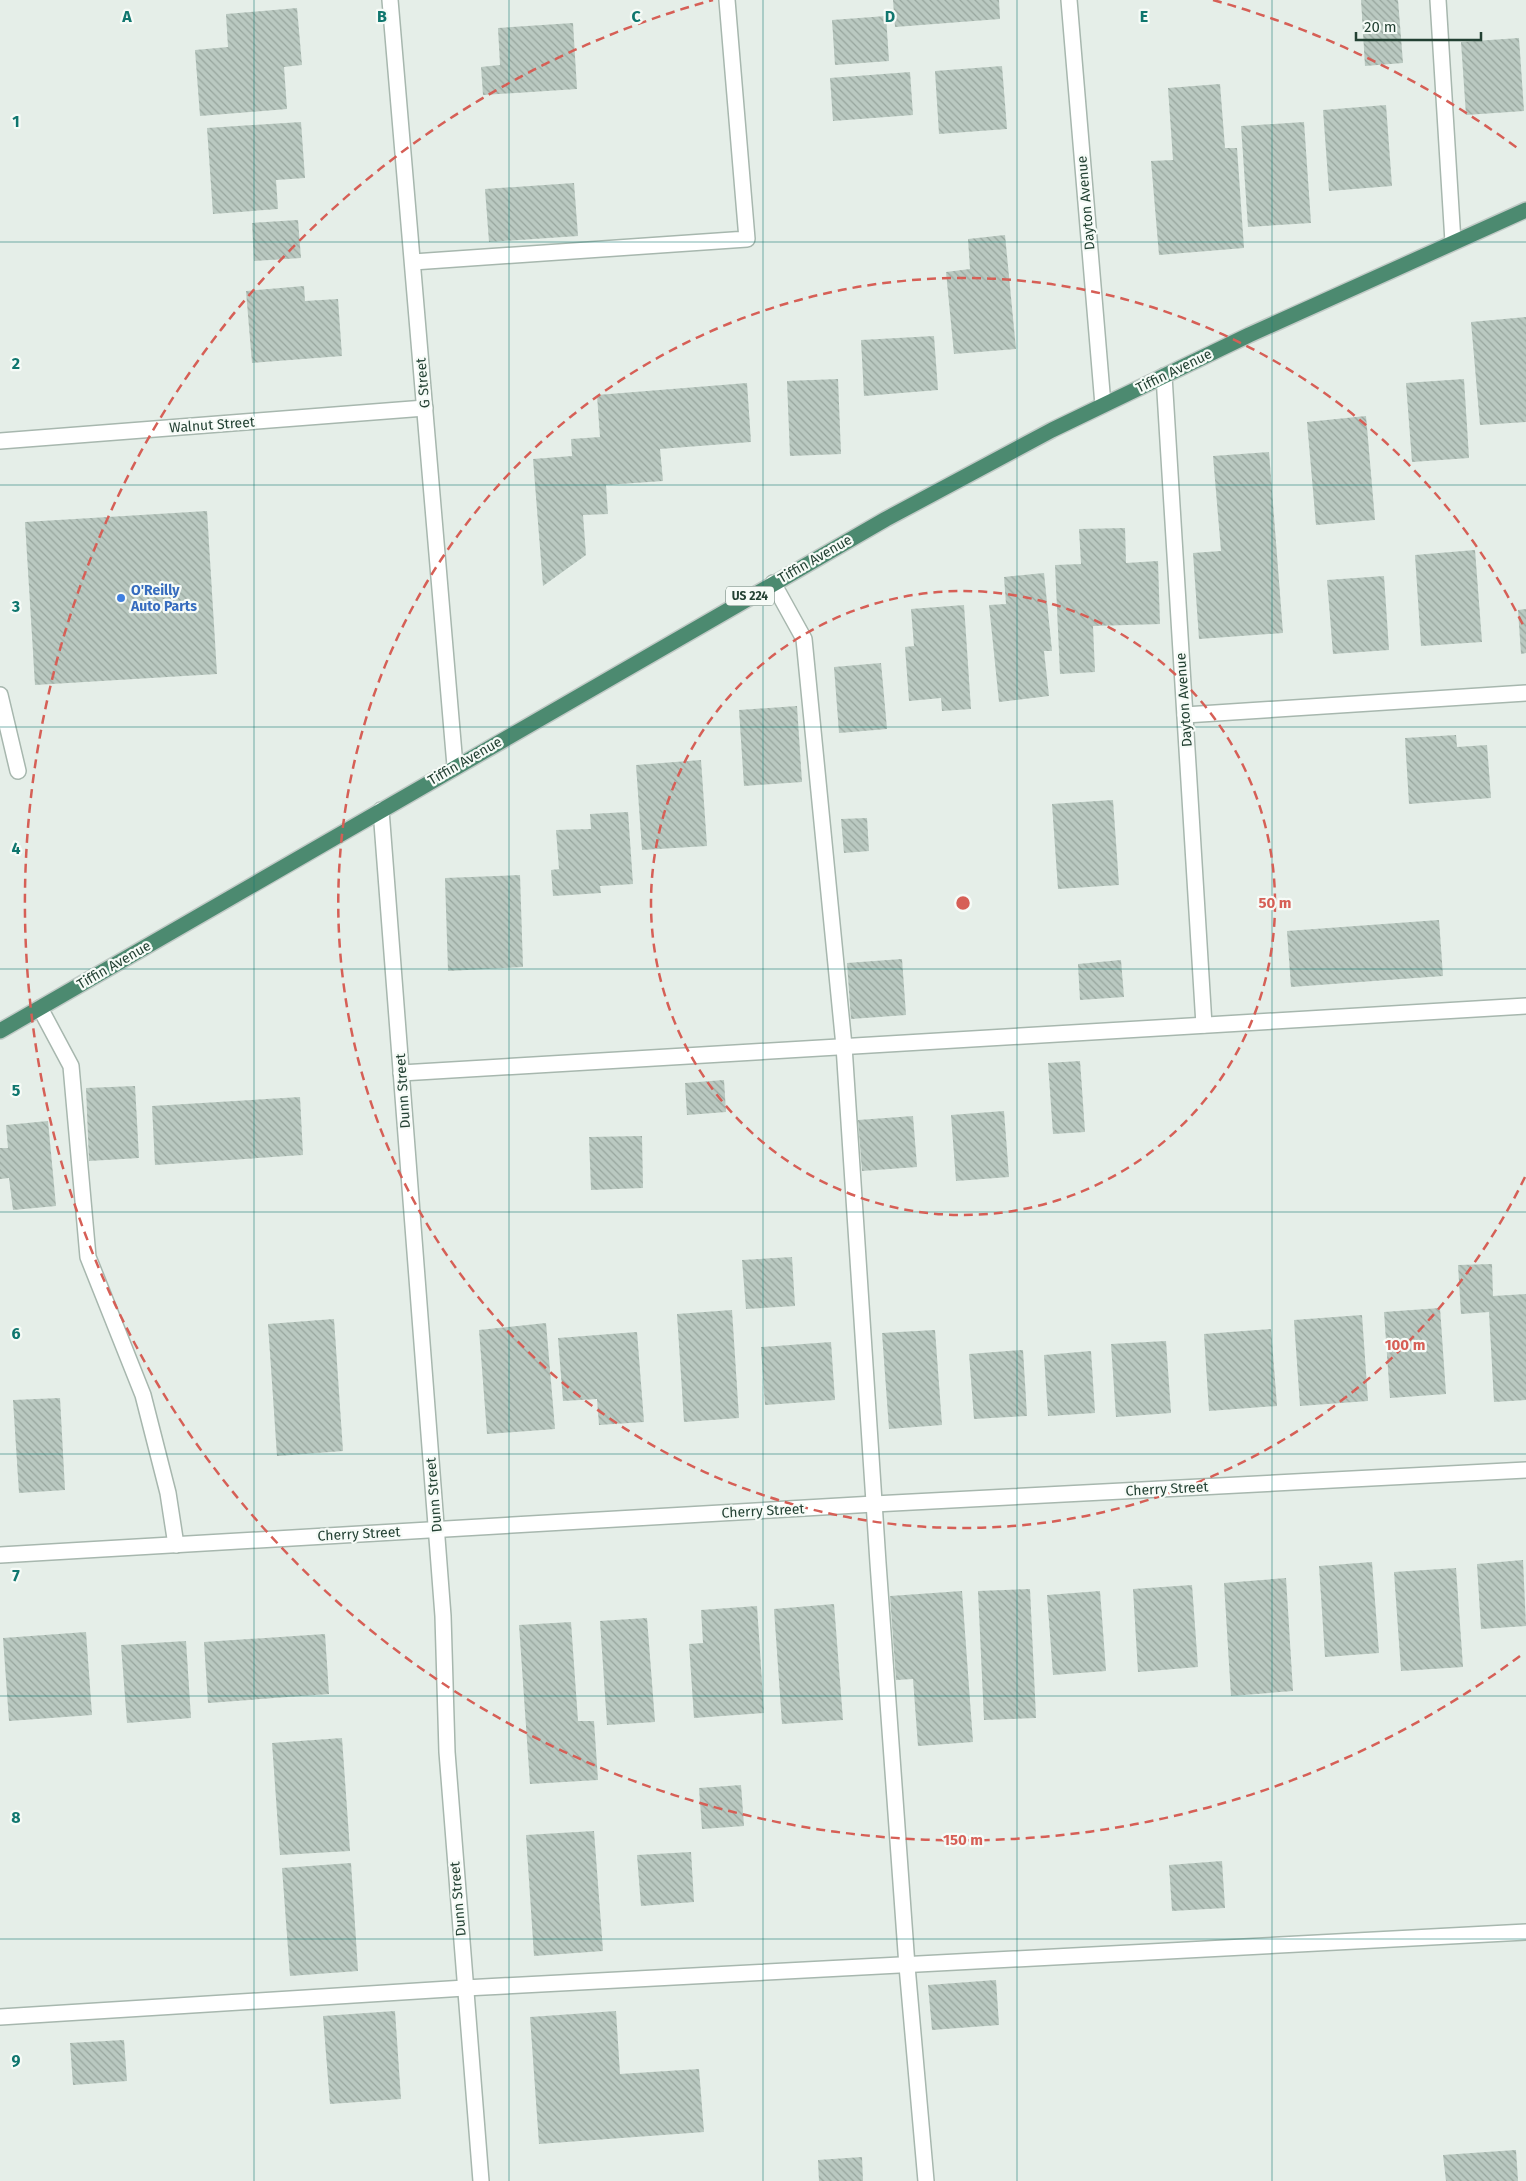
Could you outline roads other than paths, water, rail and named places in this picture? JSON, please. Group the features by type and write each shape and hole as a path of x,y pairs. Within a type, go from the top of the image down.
{"highway":[{"name":"Tiffin Avenue","path":"0,1031 886,518 1052,430 1249,334 1526,210"}],"street":[{"name":"G Street","path":"390,0 455,766"},
{"path":"412,262 747,239 727,0"},
{"name":"Dayton Avenue","path":"1069,0 1104,405"},
{"path":"1438,0 1453,242"},
{"name":"Dayton Avenue","path":"1164,376 1204,1025"},
{"name":"Walnut Street","path":"0,441 425,408"},
{"path":"773,584 804,639 844,1046 907,1966 926,2181"},
{"path":"1185,715 1526,693"},
{"path":"0,695 18,771"},
{"name":"Dunn Street","path":"381,810 444,1616 447,1752 480,2181"},
{"path":"401,1073 1526,1006"},
{"path":"40,1008 71,1066 88,1257 143,1396 168,1493 176,1545"},
{"name":"Cherry Street","path":"0,1555 874,1504 1526,1470"},
{"path":"0,2016 465,1988 1526,1932"}],"place":[{"name":"O'Reilly Auto Parts","path":"121,598"}]}
